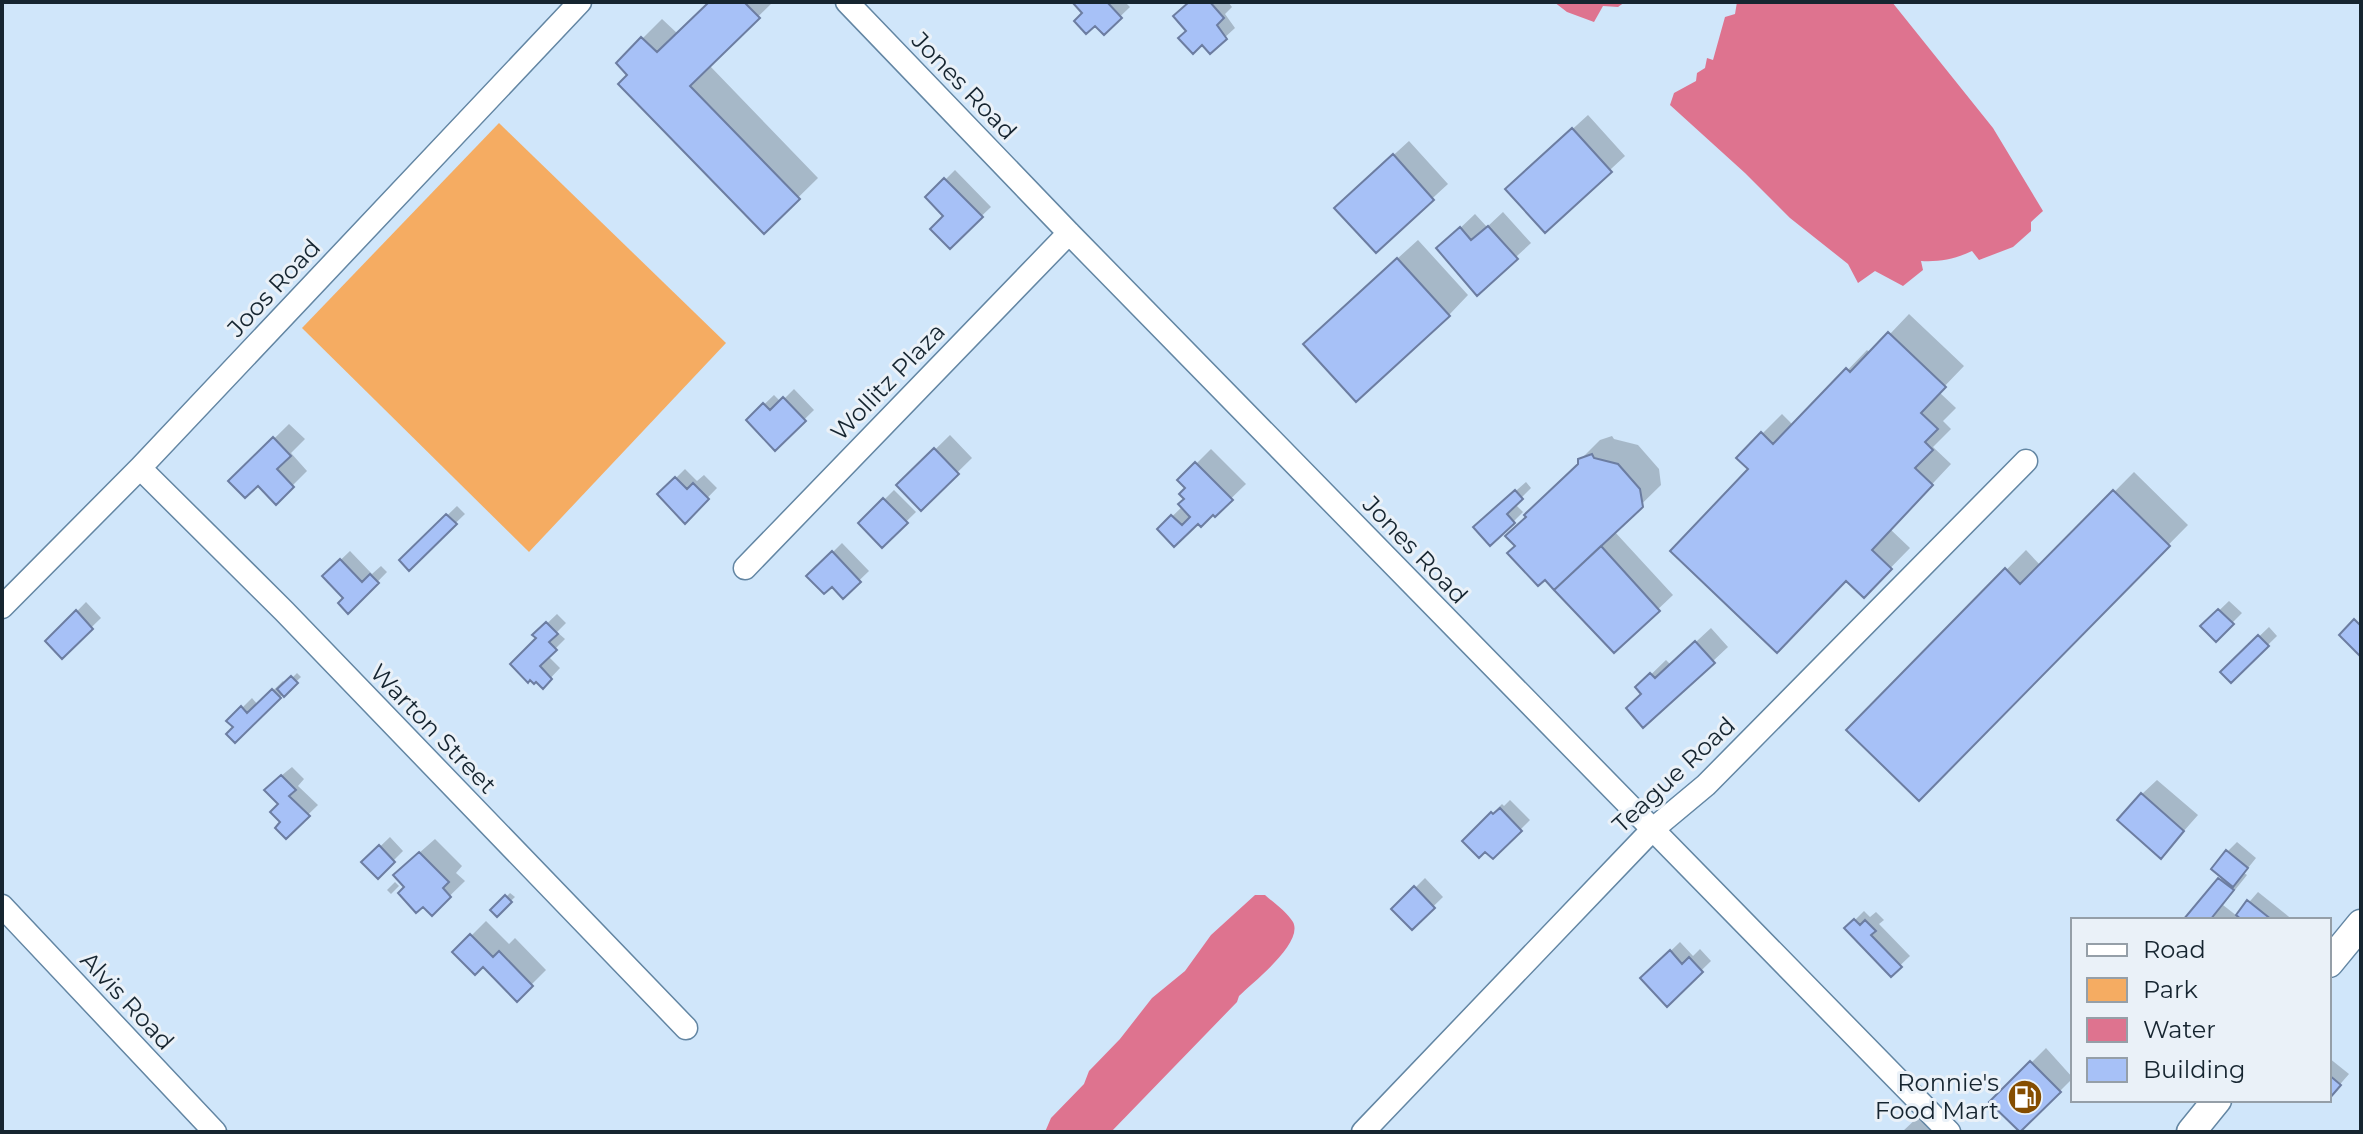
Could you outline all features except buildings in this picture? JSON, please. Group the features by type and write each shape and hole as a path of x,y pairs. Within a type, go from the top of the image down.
{"main road":[{"path":"2331,961 2361,924"},
{"path":"2191,1132 2215,1102"}],"street":[{"name":"Joos Road","path":"2,607 140,468 580,2"},
{"name":"Jones Road","path":"847,2 1949,1132"},
{"name":"Wollitz Plaza","path":"745,568 1069,233"},
{"name":"Teague Road","path":"1363,1132 1652,830 1706,785 2026,461"},
{"name":"Warton Street","path":"140,468 284,611 686,1028"},
{"name":"Alvis Road","path":"2,906 215,1132"}],"green space":[{"path":"499,123 726,343 529,552 302,328"}],"water":[{"path":"1554,2 1625,2 1618,7 1603,6 1594,22 1567,12"},
{"path":"1737,2 1892,2 1993,128 2043,211 2031,222 2031,231 2013,247 1979,260 1972,251 1947,259 1921,261 1923,270 1903,286 1875,271 1858,283 1848,264 1790,218 1670,105 1674,93 1696,81 1697,73 1705,68 1707,58 1713,60 1725,17 1735,14"},
{"path":"1255,895 1265,895 1293,922 1291,940 1275,962 1111,1132 1045,1132 1051,1118 1084,1084 1089,1071 1120,1039 1152,998 1185,971 1211,935"}],"place":[{"name":"Ronnie's Food Mart","path":"2025,1097"}]}
